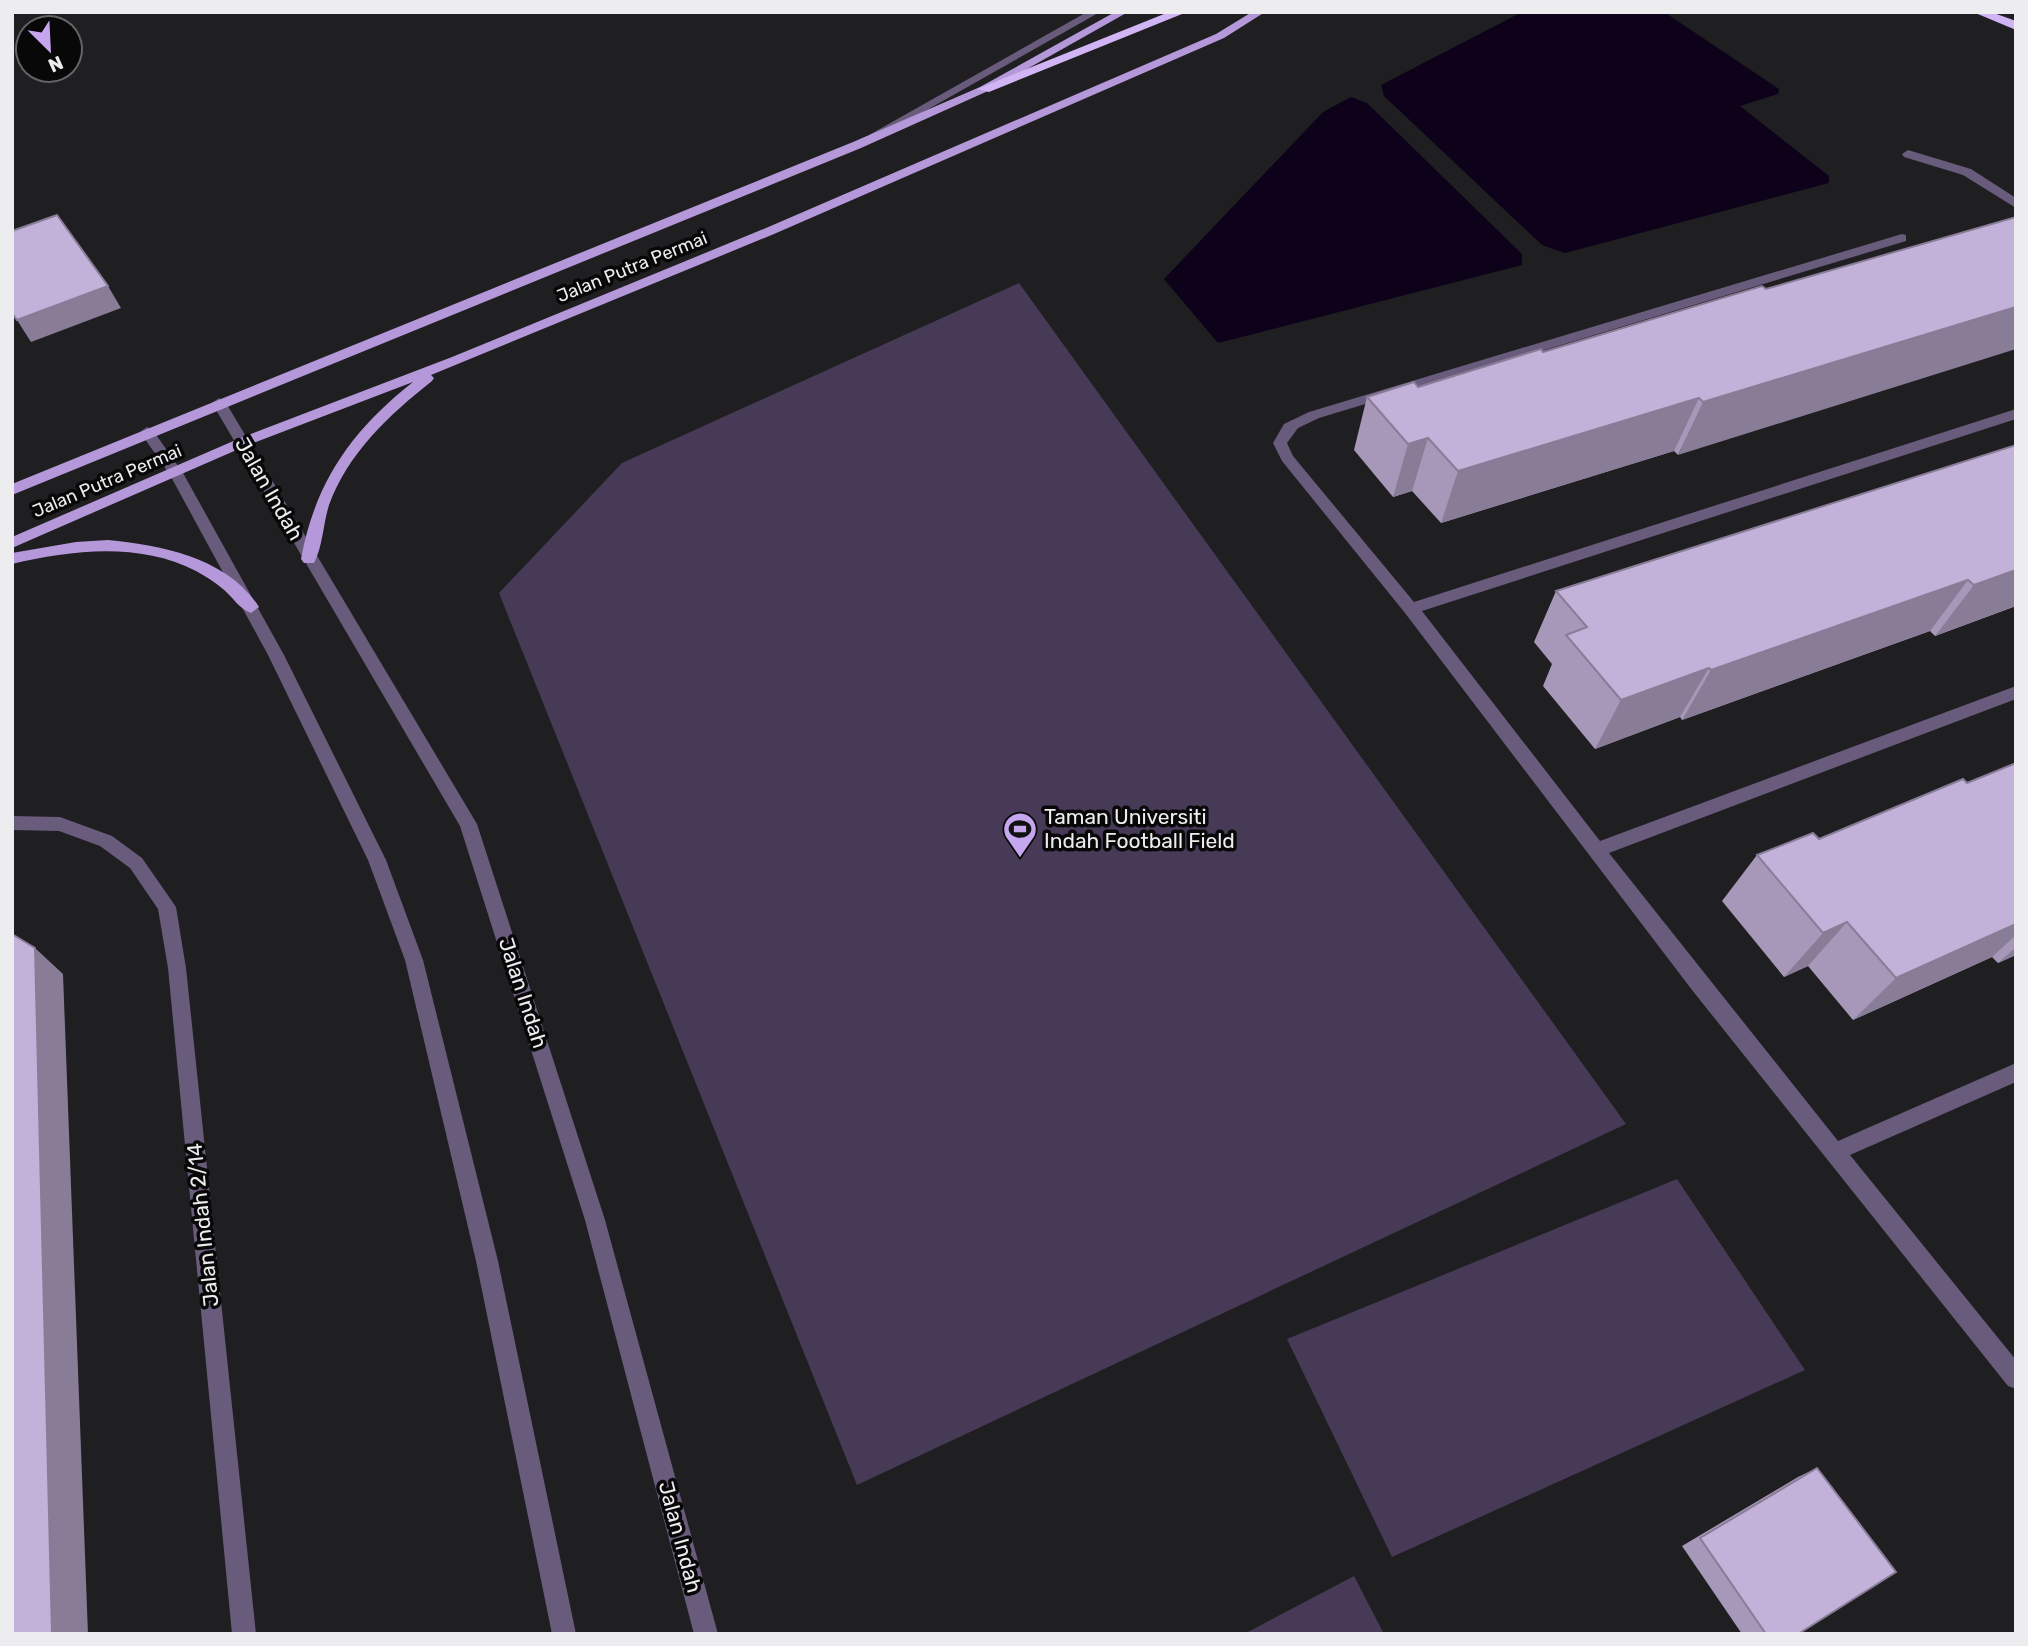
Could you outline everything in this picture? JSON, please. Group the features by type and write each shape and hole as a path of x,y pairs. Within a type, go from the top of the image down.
{"highway":[{"path":"984,89 1181,12"},
{"path":"1979,12 2016,26"}],"main road":[{"name":"Jalan Putra Permai","path":"12,490 219,402 857,145 984,89 1123,12"},
{"name":"Jalan Putra Permai","path":"12,543 243,442 457,360 782,226 1220,36 1260,12"},
{"path":"309,559 312,530 321,502 352,448 399,400 457,360"},
{"path":"12,559 94,546 160,551 214,572 235,588 251,607"}],"street":[{"path":"857,145 1095,12"},
{"path":"1908,153 1968,172 2016,204"},
{"path":"1902,238 1314,415 1297,421 1284,430 1280,443 1287,458 1410,609 1596,850 2016,1378"},
{"name":"Jalan Indah","path":"219,402 309,559 468,824 595,1220 706,1634"},
{"path":"1410,609 2016,414"},
{"path":"147,432 176,473 251,607 377,860 414,960 487,1261 564,1634"},
{"path":"1596,850 2016,692"},
{"name":"Jalan Indah 2/14","path":"12,823 60,824 106,841 136,863 166,907 177,968 244,1634"},
{"path":"1835,1152 2016,1072"}],"shaded area":[{"path":"1522,12 1664,12 1779,89 1778,94 1740,106 1829,176 1829,183 1565,253 1542,245 1384,96 1381,85"},
{"path":"1351,97 1367,103 1522,254 1522,265 1218,343 1164,279 1323,112"},
{"name":"Taman Universiti Indah Football Field","path":"1019,283 1626,1124 857,1485 499,593 622,463"},
{"path":"1677,1179 1805,1370 1392,1557 1287,1339"},
{"path":"1354,1576 1384,1634 1244,1634"}],"building":[{"path":"57,215 108,286 17,320 12,313 12,231"},
{"path":"2016,217 2016,307 1703,402 1699,398 1458,471 1428,438 1408,444 1367,397 1414,382 1418,387 1762,286 1766,289"},
{"path":"2016,445 2016,570 1974,585 1968,580 1621,700 1566,635 1587,627 1556,591"},
{"path":"2016,763 2016,924 1896,978 1847,922 1823,933 1757,855 1813,833 1819,839 1963,779 1967,783"},
{"path":"12,934 35,948 52,1634 12,1634"},
{"path":"1817,1468 1896,1572 1798,1634 1766,1634 1700,1538"}],"place":[{"name":"Taman Universiti Indah Football Field","path":"1020,859"}]}
